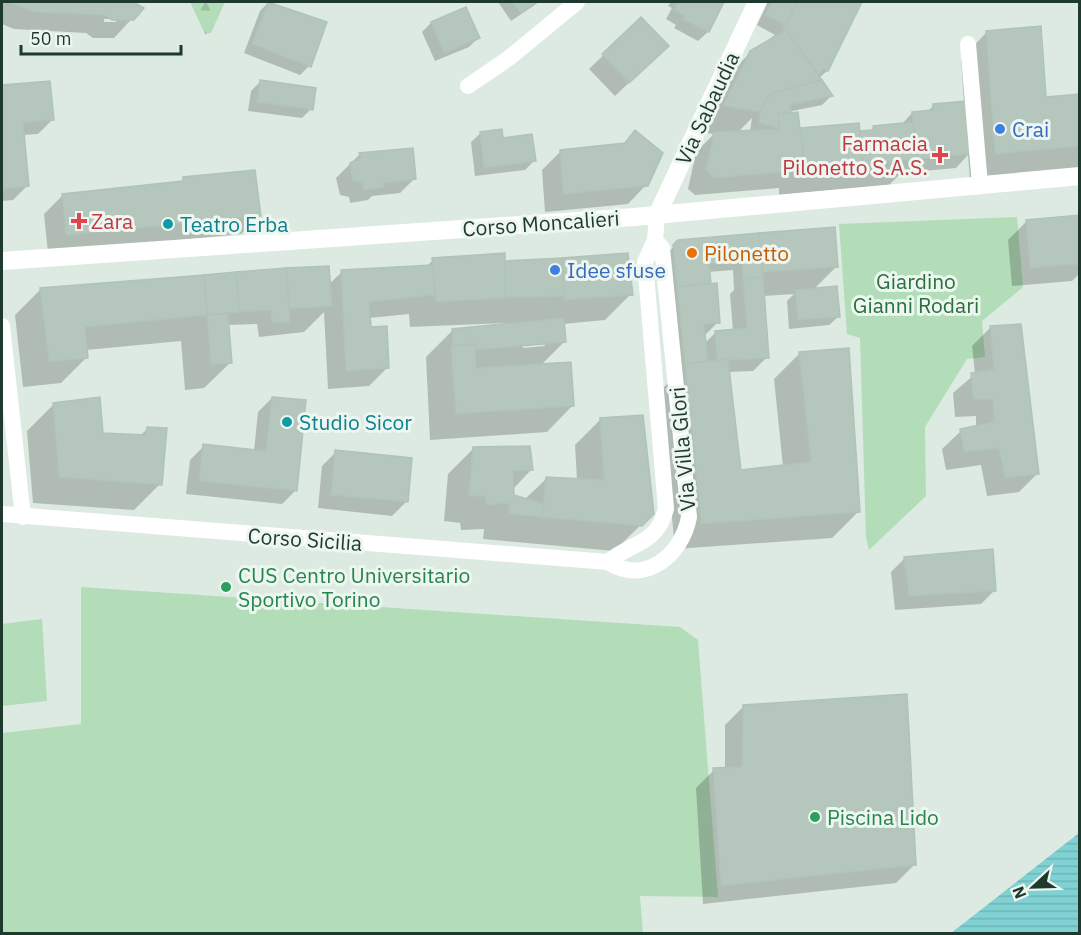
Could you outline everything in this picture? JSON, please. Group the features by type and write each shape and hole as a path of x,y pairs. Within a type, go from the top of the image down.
{"main road":[{"name":"Via Sabaudia","path":"657,215 757,2"},
{"name":"Corso Moncalieri","path":"2,261 657,215 1080,176"}],"street":[{"path":"468,86 508,58 577,2"},
{"path":"968,44 980,184"},
{"name":"Via Villa Glori","path":"655,240 662,248 689,517 686,535 678,548 665,560 633,570 620,570 608,562 621,550 638,546 653,536 662,524 666,509 645,262 655,240 657,215"},
{"path":"2,326 23,517"},
{"name":"Corso Sicilia","path":"2,514 608,562"}],"green space":[{"path":"190,2 225,2 211,33 205,34"},
{"name":"Giardino Gianni Rodari","path":"1017,217 1023,287 982,321 985,357 967,359 925,427 926,496 869,550 866,538 860,338 847,334 839,224"},
{"path":"81,587 680,627 698,640 718,897 640,896 643,933 2,933 2,733 81,724"},
{"path":"42,619 47,701 2,706 2,624"}],"water":[{"path":"1079,833 1079,933 951,933 964,923"}],"building":[{"path":"10,2 133,2 144,8 134,20 112,20 104,15 33,12"},
{"path":"268,2 327,22 311,67 252,44"},
{"path":"512,2 537,2 521,13"},
{"path":"678,2 724,2 709,32 682,19 684,15 674,10"},
{"path":"772,2 797,2 786,25 765,15"},
{"path":"797,2 862,2 828,71 822,69 819,75 782,26 786,25"},
{"path":"466,7 480,38 444,53 431,22"},
{"path":"641,17 669,46 629,83 602,54"},
{"path":"1041,26 1046,97 1080,94 1080,146 995,154 986,31"},
{"path":"786,30 822,80 770,94 760,112 723,106 750,51"},
{"path":"260,80 316,88 313,110 257,102"},
{"path":"822,80 833,96 790,105 791,113 778,114 780,129 759,123 760,112 770,94"},
{"path":"50,81 54,120 23,123 29,186 2,189 2,85"},
{"path":"966,101 971,154 916,159 912,112 933,110 933,104"},
{"path":"798,112 805,170 714,178 706,170 714,132 780,129 778,114"},
{"path":"913,122 916,159 863,164 860,131 874,130 873,126"},
{"path":"859,123 863,164 805,170 801,128"},
{"path":"502,129 503,138 532,134 536,161 484,168 480,132"},
{"path":"635,130 663,153 648,186 563,194 560,150 625,143"},
{"path":"413,148 416,179 385,183 383,187 364,190 362,183 353,181 350,163 361,158 359,153"},
{"path":"255,170 261,216 66,235 62,194 183,181 183,177"},
{"path":"1080,215 1080,264 1030,268 1026,220"},
{"path":"835,227 838,267 762,272 759,233"},
{"path":"759,233 763,277 743,279 742,262 709,264 711,283 677,287 673,245 678,240"},
{"path":"505,253 505,298 436,302 432,258"},
{"path":"628,253 633,295 564,300 562,258"},
{"path":"562,258 564,296 505,298 505,261"},
{"path":"433,265 435,295 369,302 371,327 387,326 389,368 346,371 341,270"},
{"path":"329,266 332,306 289,309 286,268"},
{"path":"286,268 290,322 272,323 271,310 239,312 236,272"},
{"path":"236,272 239,312 207,315 204,275"},
{"path":"204,275 207,315 85,327 88,358 49,362 40,288"},
{"path":"763,277 769,358 717,361 715,331 747,328 743,279"},
{"path":"717,283 720,323 704,324 708,361 685,364 677,287"},
{"path":"837,286 840,317 798,320 795,290"},
{"path":"228,314 232,363 211,365 207,315"},
{"path":"564,318 566,342 475,350 475,344 453,346 452,329"},
{"path":"1021,324 1039,474 1005,478 999,448 964,452 960,429 994,422 993,399 973,399 971,373 994,369 990,326"},
{"path":"475,344 476,368 571,362 574,406 456,414 451,346"},
{"path":"849,348 860,512 701,524 685,364 728,359 741,470 811,462 799,352"},
{"path":"100,397 103,433 146,435 147,427 167,428 162,485 59,477 53,403"},
{"name":"Studio Sicor","path":"272,397 306,400 297,491 199,481 203,444 266,451"},
{"path":"643,415 654,514 642,526 542,517 546,477 604,480 600,418"},
{"path":"530,446 533,470 513,471 514,495 543,504 542,517 509,514 509,503 486,505 485,497 469,495 473,447"},
{"path":"335,450 412,458 408,502 331,495"},
{"path":"993,549 996,591 909,596 904,557"},
{"name":"Piscina Lido","path":"907,694 916,865 721,886 713,768 742,767 743,705"}],"place":[{"name":"Crai","path":"1000,129"},
{"name":"Farmacia Pilonetto S.A.S.","path":"940,155"},
{"name":"Zara","path":"79,221"},
{"name":"Teatro Erba","path":"168,224"},
{"name":"Pilonetto","path":"692,253"},
{"name":"Idee sfuse","path":"555,270"},
{"name":"Studio Sicor","path":"287,422"},
{"name":"CUS Centro Universitario Sportivo Torino","path":"226,587"},
{"name":"Piscina Lido","path":"815,817"}]}
